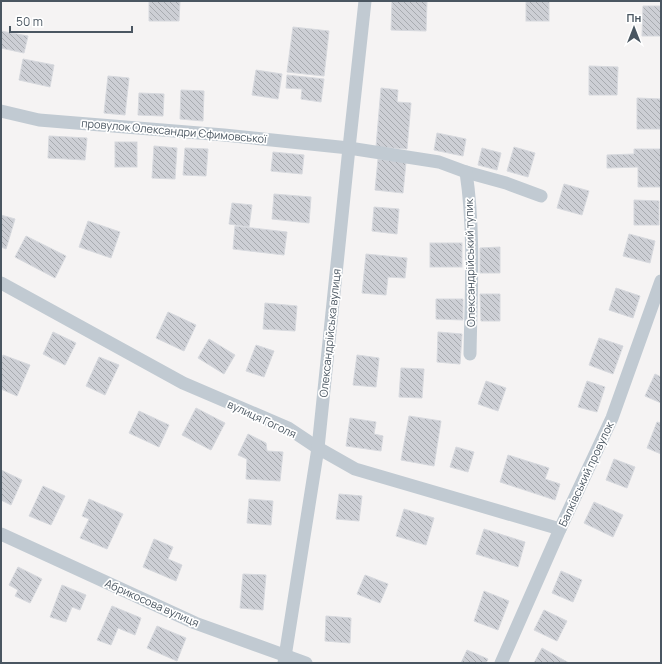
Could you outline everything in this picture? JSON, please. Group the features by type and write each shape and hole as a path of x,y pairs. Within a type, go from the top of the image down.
{"street":[{"name":"Олександрійська вулиця","path":"285,660 318,448 348,148 365,1"},
{"name":"провулок Олександри Єфимовської","path":"1,111 39,120 224,135 348,148"},
{"path":"348,148 439,162 466,172 506,183 541,196"},
{"name":"Олександрійський тупик","path":"466,172 470,197 470,354"},
{"name":"Балківський провулок","path":"501,663 560,529 612,418 661,281"},
{"name":"вулиця Гоголя","path":"1,283 183,383 288,428 318,448 355,469 560,529"},
{"name":"Абрикосова вулиця","path":"1,534 195,623 285,660 306,663"}],"building":[{"path":"149,1 180,1 179,21 149,21"},
{"path":"392,1 427,1 426,31 391,30"},
{"path":"526,1 549,1 549,21 526,21"},
{"path":"643,6 661,6 661,36 642,36"},
{"path":"293,27 329,31 324,76 287,72"},
{"path":"1,31 28,36 24,53 1,48"},
{"path":"23,59 54,65 50,87 19,80"},
{"path":"589,66 618,67 617,95 589,95"},
{"path":"256,70 282,74 278,99 252,95"},
{"path":"287,75 324,79 321,102 301,99 302,89 286,88"},
{"path":"108,76 129,78 125,115 104,113"},
{"path":"381,88 398,90 397,102 411,103 407,149 376,147"},
{"path":"181,90 204,91 203,121 180,119"},
{"path":"139,93 164,94 163,116 138,115"},
{"path":"637,98 661,99 661,129 637,129"},
{"path":"437,133 466,139 463,156 434,150"},
{"path":"49,136 87,138 85,160 48,158"},
{"path":"115,142 137,142 137,167 115,167"},
{"path":"154,146 177,148 175,179 152,178"},
{"path":"514,147 535,153 528,177 507,171"},
{"path":"185,148 208,149 206,176 183,175"},
{"path":"482,148 501,153 497,170 478,165"},
{"path":"634,149 661,149 661,187 638,187 638,167 607,168 607,155 634,154"},
{"path":"273,152 304,155 302,174 271,171"},
{"path":"378,159 406,162 403,193 375,190"},
{"path":"564,184 589,191 582,215 557,208"},
{"path":"274,194 311,197 309,223 272,219"},
{"path":"634,200 659,201 659,225 634,225"},
{"path":"232,203 252,205 249,227 229,224"},
{"path":"374,207 399,209 397,234 372,231"},
{"path":"1,215 15,219 6,249 1,247"},
{"path":"88,221 120,232 111,258 79,247"},
{"path":"235,226 287,232 284,255 233,249"},
{"path":"629,234 655,241 650,263 623,256"},
{"path":"26,236 66,256 55,278 15,257"},
{"path":"430,243 462,243 462,267 430,267"},
{"path":"500,247 500,273 480,273 480,248"},
{"path":"366,254 407,258 405,278 388,277 386,295 362,293"},
{"path":"616,288 640,296 633,318 609,310"},
{"path":"480,294 500,294 500,321 481,321"},
{"path":"436,299 463,299 463,320 436,319"},
{"path":"265,303 297,306 295,331 263,329"},
{"path":"168,312 196,325 184,351 156,338"},
{"path":"53,332 76,343 65,365 43,354"},
{"path":"438,332 462,334 460,364 437,362"},
{"path":"599,338 623,346 613,374 589,365"},
{"path":"209,339 235,355 224,374 198,358"},
{"path":"256,345 274,351 264,377 246,371"},
{"path":"3,355 30,365 17,396 1,389 1,361"},
{"path":"357,355 379,358 376,387 353,385"},
{"path":"99,357 119,365 105,395 86,386"},
{"path":"401,368 424,369 422,398 399,397"},
{"path":"655,374 661,377 661,403 645,396"},
{"path":"486,381 506,388 498,411 478,404"},
{"path":"587,381 605,387 597,412 578,407"},
{"path":"196,408 225,423 211,450 182,435"},
{"path":"139,411 169,425 159,447 129,433"},
{"path":"409,416 441,421 434,466 401,460"},
{"path":"350,418 376,422 374,434 383,436 381,451 346,446"},
{"path":"657,422 661,423 661,454 647,448"},
{"path":"248,434 266,443 267,451 283,452 280,481 246,479 247,459 238,455"},
{"path":"456,447 474,452 468,472 450,467"},
{"path":"508,455 549,468 545,479 560,484 555,500 500,482"},
{"path":"614,459 635,467 627,488 606,480"},
{"path":"1,470 22,480 11,505 1,500"},
{"path":"43,486 65,496 51,525 29,516"},
{"path":"339,494 362,496 359,521 336,519"},
{"path":"89,499 123,514 107,549 80,538 89,519 82,516"},
{"path":"249,499 273,501 271,525 247,523"},
{"path":"594,502 623,515 613,537 584,523"},
{"path":"404,509 434,518 426,545 396,536"},
{"path":"484,529 525,542 518,567 476,554"},
{"path":"154,539 173,547 168,559 182,565 176,581 143,567"},
{"path":"18,567 42,579 30,603 15,596 18,590 9,585"},
{"path":"561,571 582,580 573,602 552,593"},
{"path":"243,574 266,575 263,610 240,608"},
{"path":"365,575 388,584 380,603 357,594"},
{"path":"62,585 86,595 80,610 72,607 66,622 50,617"},
{"path":"484,591 509,601 498,630 474,621"},
{"path":"112,606 141,618 135,635 118,628 111,645 97,640"},
{"path":"544,610 567,621 557,641 534,630"},
{"path":"326,616 351,618 350,643 325,641"},
{"path":"157,626 186,638 177,661 147,648"},
{"path":"542,648 569,663 534,663"},
{"path":"467,650 488,659 486,663 461,663"}]}
